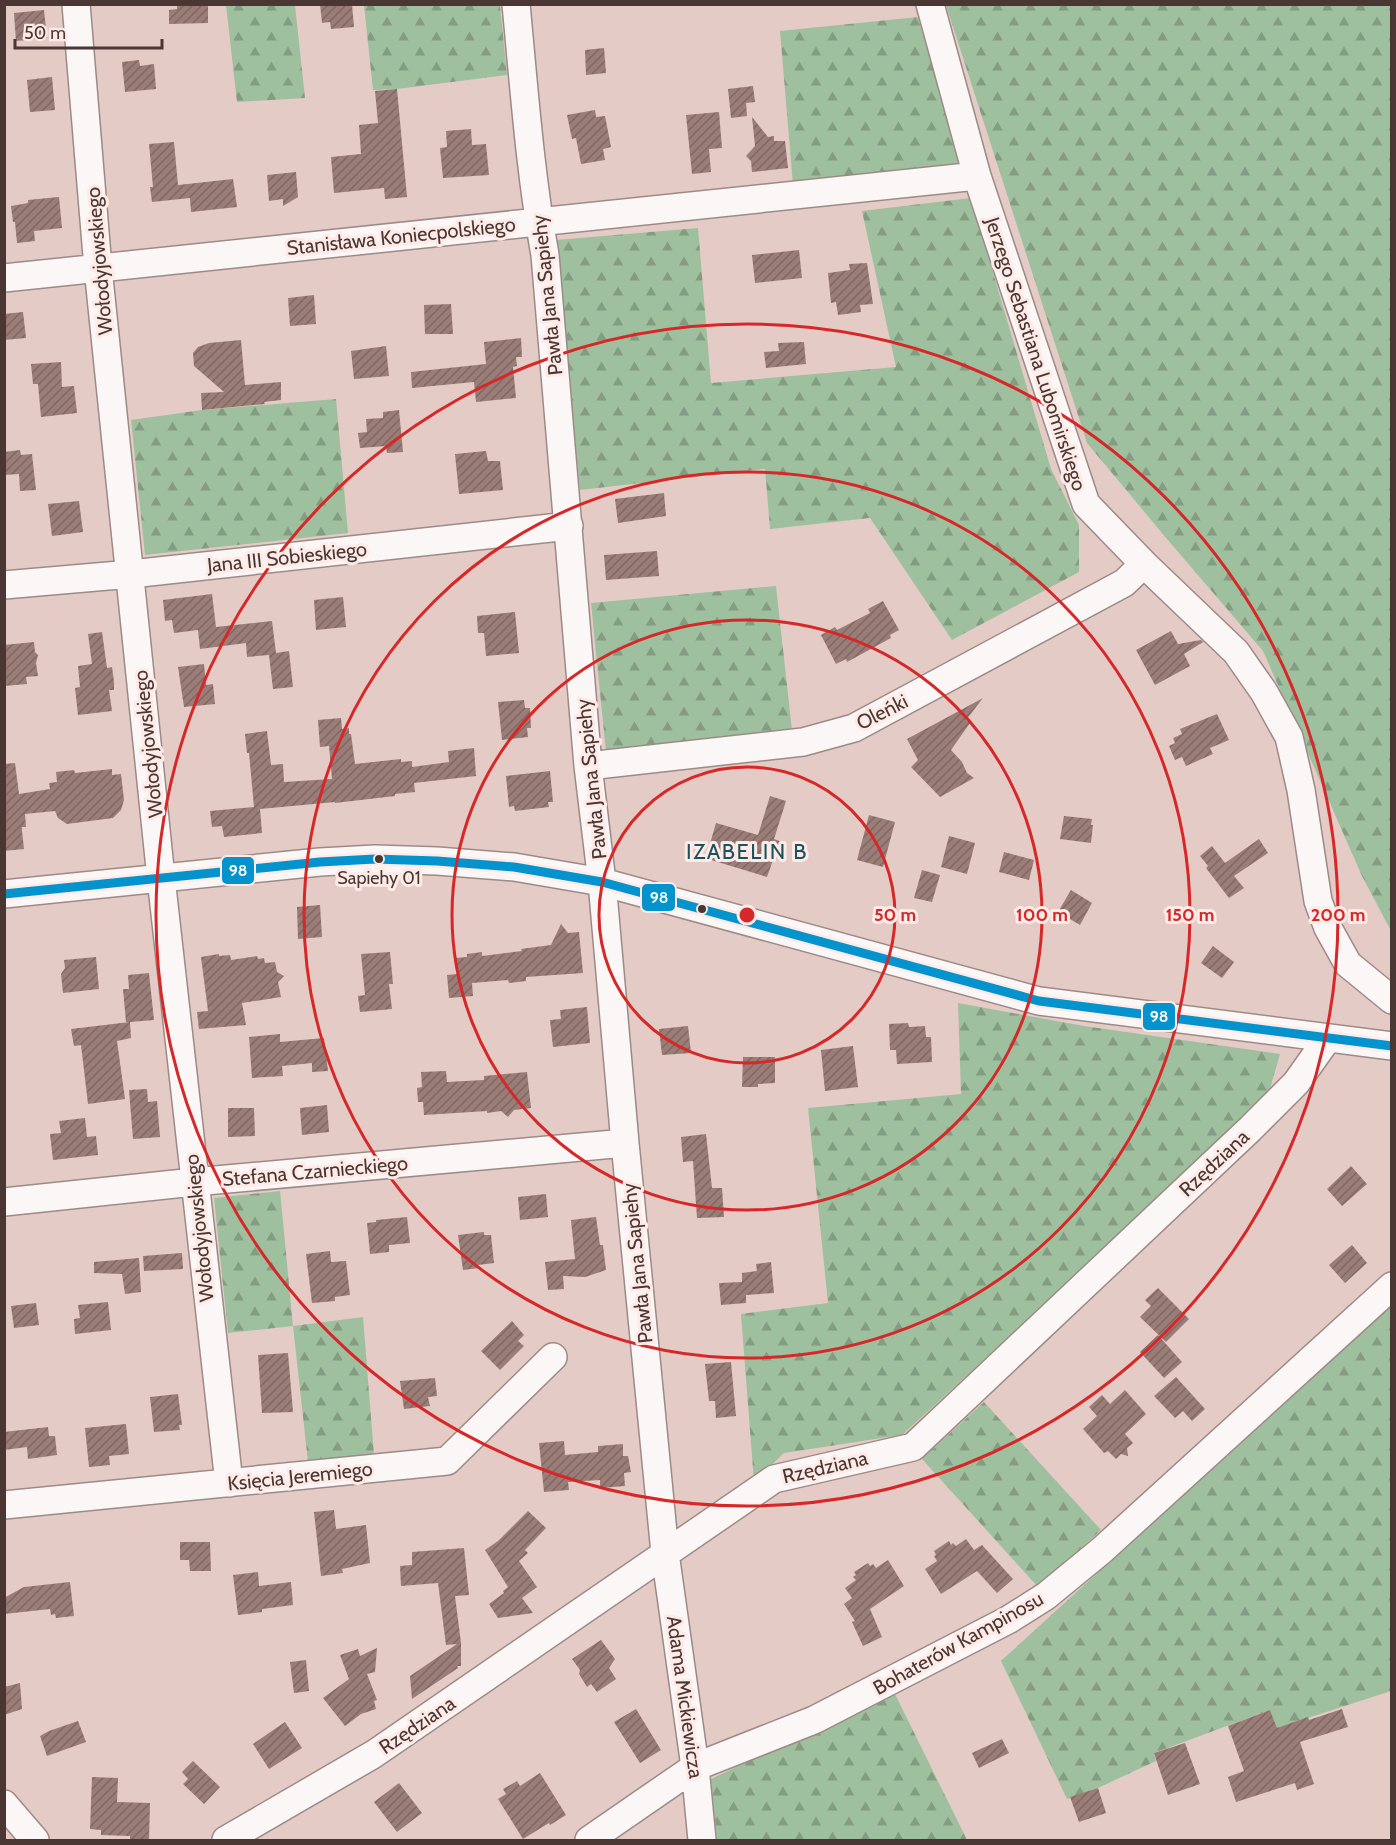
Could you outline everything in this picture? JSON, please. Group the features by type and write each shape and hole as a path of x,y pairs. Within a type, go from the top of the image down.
{"street":[{"name":"Wołodyjowskiego","path":"76,4 98,268 161,878 228,1483"},
{"name":"Pawła Jana Sapiehy","path":"516,4 529,138 545,255 588,766 602,882 625,1143 666,1553"},
{"name":"Jerzego Sebastiana Lubomirskiego","path":"930,4 977,176 1086,504 1144,564 1236,652 1264,692 1289,737 1301,790 1318,901 1328,928 1348,964 1392,1000"},
{"name":"Stanisława Koniecpolskiego","path":"4,278 977,176"},
{"name":"Jana III Sobieskiego","path":"4,585 131,574 569,526"},
{"name":"Oleńki","path":"588,766 803,742 854,728 1124,583 1144,564"},
{"path":"4,894 320,862 375,859 514,867 602,882 1039,1001 1392,1047"},
{"name":"Rzędziana","path":"226,1840 374,1754 774,1479 913,1447 1250,1129 1296,1083 1328,1038"},
{"name":"Stefana Czarnieckiego","path":"4,1202 194,1182 625,1143"},
{"name":"Bohaterów Kampinosu","path":"590,1840 695,1767 814,1720 1008,1620 1046,1596 1110,1542 1392,1286"},
{"name":"Księcia Jeremiego","path":"4,1505 447,1461 553,1357"},
{"name":"Adama Mickiewicza","path":"666,1553 695,1767 702,1840"},
{"path":"4,1804 35,1840"}],"green space":[{"path":"226,5 295,5 305,98 237,102"},
{"path":"364,5 500,5 507,75 373,90"},
{"path":"946,5 1391,5 1391,931 1362,876 1263,651 1087,443"},
{"path":"918,17 962,166 793,185 780,31"},
{"path":"971,198 1051,469 1079,525 1079,572 952,640 870,518 770,529 765,469 580,490 556,240 698,228 711,383 896,367 862,211"},
{"path":"336,399 348,533 145,555 131,420 202,410"},
{"path":"776,586 792,730 606,752 591,603"},
{"path":"958,1003 1084,1026 1280,1054 1267,1099 902,1435 784,1453 754,1482 741,1314 828,1303 808,1108 961,1094"},
{"path":"280,1191 293,1326 228,1333 214,1198"},
{"path":"1391,1305 1391,1691 1277,1728 1270,1710 1154,1753 1156,1761 1098,1788 1067,1799 1001,1661"},
{"path":"363,1317 374,1455 308,1462 293,1326"},
{"path":"984,1402 1101,1530 1038,1587 922,1459"},
{"path":"894,1692 967,1840 717,1840 711,1779"}],"building":[{"path":"177,4 208,4 208,23 169,24 169,10 177,9"},
{"path":"320,4 352,4 354,27 331,29 330,22 322,23"},
{"path":"44,10 47,38 16,41 14,13"},
{"path":"604,48 606,73 586,75 585,50"},
{"path":"139,60 140,66 154,64 156,89 125,92 122,62"},
{"path":"52,77 55,110 30,112 27,80"},
{"path":"753,86 755,102 746,103 747,116 731,118 728,89"},
{"path":"397,89 407,197 385,199 384,188 334,193 331,157 361,154 359,125 378,123 375,91"},
{"path":"595,110 596,117 605,116 611,147 603,149 605,160 581,164 576,138 572,139 567,115"},
{"path":"719,112 722,148 709,149 711,172 692,174 686,115"},
{"path":"752,117 768,137 774,136 774,141 785,141 788,168 752,172 751,161 746,156 755,146"},
{"path":"471,129 472,145 486,144 489,175 443,178 440,148 447,147 446,131"},
{"path":"174,142 178,185 233,179 237,207 191,212 190,198 152,202 149,144"},
{"path":"296,172 298,197 283,206 283,199 269,201 267,175"},
{"path":"59,197 62,228 34,231 35,241 17,243 11,206 28,203 28,200"},
{"path":"799,250 802,278 755,283 752,255"},
{"path":"867,263 873,304 860,305 861,312 838,315 836,302 831,303 828,273 850,270 849,264"},
{"path":"314,295 316,324 290,326 288,298"},
{"path":"451,304 453,334 425,334 424,305"},
{"path":"23,312 26,338 4,340 4,314"},
{"path":"521,338 522,357 516,357 517,366 513,367 516,398 476,402 474,382 412,388 411,372 486,364 484,342"},
{"path":"241,340 245,385 281,382 281,400 264,402 265,404 202,410 201,393 224,392 194,366 193,353 198,347 209,343"},
{"path":"804,342 806,364 766,368 764,352 779,351 778,343"},
{"path":"386,346 389,376 354,379 351,351"},
{"path":"61,362 62,387 74,386 77,413 41,417 38,384 33,384 31,364"},
{"path":"399,410 403,452 387,453 386,446 360,448 358,433 367,432 366,419 383,418 383,412"},
{"path":"20,450 21,455 32,454 36,490 20,491 19,474 4,475 4,452"},
{"path":"486,451 488,461 500,461 503,490 459,494 455,454"},
{"path":"664,493 666,516 618,523 615,499"},
{"path":"79,501 83,532 52,536 48,504"},
{"path":"657,551 659,576 606,580 604,555"},
{"path":"212,594 216,627 272,621 276,653 289,651 293,687 273,689 269,655 247,657 246,643 200,649 198,630 174,633 172,620 165,621 163,600"},
{"path":"343,597 346,627 316,630 314,600"},
{"path":"883,601 899,630 890,635 891,638 847,662 846,659 836,664 821,635 835,627 837,630 870,613 868,609"},
{"path":"515,612 519,653 486,656 484,633 478,633 477,616"},
{"path":"1171,631 1178,644 1201,640 1203,642 1184,654 1190,666 1155,685 1136,650"},
{"path":"102,632 107,668 112,667 114,682 114,690 109,690 112,711 78,715 75,688 80,687 78,666 92,664 88,634"},
{"path":"34,642 35,652 38,655 36,663 38,676 26,677 27,684 4,686 4,645"},
{"path":"204,664 206,685 213,684 215,704 184,707 178,667"},
{"path":"983,698 966,720 970,723 951,750 962,762 967,773 974,778 940,797 911,767 918,760 907,739"},
{"path":"524,700 525,708 530,708 531,728 527,728 528,737 502,740 498,702"},
{"path":"1217,714 1229,740 1210,748 1213,754 1186,766 1182,757 1175,760 1169,746 1175,743 1173,738 1182,734 1180,729"},
{"path":"341,718 342,729 349,728 349,734 351,734 355,764 401,759 401,762 412,761 412,767 449,762 448,751 474,748 476,776 414,783 415,792 395,794 395,796 260,809 262,833 224,837 222,826 212,827 210,811 254,807 245,734 267,731 271,765 283,764 284,782 332,779 329,746 320,747 318,720"},
{"path":"15,763 19,794 50,789 49,783 57,782 56,772 74,770 75,773 112,769 112,775 121,774 124,800 121,810 113,818 67,824 58,818 55,811 25,814 26,827 22,827 24,849 4,851 4,764"},
{"path":"550,771 553,802 548,802 549,807 515,811 514,806 509,807 506,776"},
{"path":"770,796 786,801 774,839 782,842 776,861 773,860 767,877 708,859 707,854 716,823 758,835"},
{"path":"869,815 895,822 883,867 857,860"},
{"path":"1064,816 1092,819 1091,843 1060,839"},
{"path":"949,836 975,843 967,874 941,867"},
{"path":"1259,839 1268,853 1234,876 1244,888 1229,898 1206,868 1208,866 1200,856 1212,846 1225,863"},
{"path":"1004,852 1034,860 1029,880 999,872"},
{"path":"922,870 940,875 932,902 914,898"},
{"path":"1071,890 1092,903 1080,925 1058,912"},
{"path":"320,905 322,937 298,939 297,907"},
{"path":"561,924 568,933 579,932 583,973 526,977 526,981 509,983 508,980 472,983 473,996 449,998 447,975 457,974 455,958 467,957 467,954 482,952 482,956 551,945"},
{"path":"1213,946 1234,962 1222,978 1201,963"},
{"path":"390,952 393,984 389,984 392,1009 360,1012 358,996 365,995 361,954"},
{"path":"219,954 219,956 230,955 231,960 257,956 258,959 264,958 265,963 275,962 277,972 284,976 278,982 281,997 242,1003 246,1025 199,1029 197,1012 208,1011 201,957"},
{"path":"96,957 99,989 63,993 61,974 65,968 64,960"},
{"path":"149,973 154,1020 126,1022 123,989 129,989 128,975"},
{"path":"587,1007 590,1043 553,1047 550,1020 561,1019 560,1010"},
{"path":"130,1022 131,1038 117,1041 125,1099 88,1104 81,1045 74,1046 71,1029"},
{"path":"908,1023 909,1027 925,1026 926,1037 931,1037 932,1062 897,1064 896,1050 890,1050 889,1024"},
{"path":"688,1026 691,1053 662,1055 659,1029"},
{"path":"280,1034 280,1042 324,1038 328,1071 312,1072 312,1063 282,1066 283,1076 252,1078 249,1037"},
{"path":"853,1046 858,1087 825,1091 821,1050"},
{"path":"743,1057 775,1057 775,1083 758,1084 758,1087 742,1087"},
{"path":"446,1071 447,1082 484,1080 484,1076 527,1072 531,1108 514,1110 508,1117 501,1111 424,1115 423,1102 418,1102 417,1088 422,1087 421,1072"},
{"path":"147,1089 148,1102 157,1101 160,1137 133,1139 129,1090"},
{"path":"327,1105 329,1132 302,1135 300,1108"},
{"path":"228,1108 254,1108 255,1136 228,1137"},
{"path":"85,1118 87,1137 96,1136 98,1155 53,1160 50,1134 61,1133 59,1121"},
{"path":"706,1134 712,1188 722,1188 724,1217 697,1218 693,1161 683,1162 681,1137"},
{"path":"1351,1166 1367,1184 1342,1206 1327,1189"},
{"path":"546,1194 548,1217 520,1220 518,1197"},
{"path":"407,1217 410,1243 389,1245 389,1252 370,1254 367,1223"},
{"path":"596,1217 606,1270 585,1277 563,1276 564,1289 548,1290 545,1262 575,1259 571,1220"},
{"path":"484,1232 484,1235 491,1235 494,1263 463,1270 458,1235"},
{"path":"1352,1245 1367,1263 1345,1283 1329,1265"},
{"path":"330,1251 331,1262 346,1261 350,1295 335,1297 335,1301 312,1303 306,1254"},
{"path":"182,1253 183,1269 144,1271 143,1256"},
{"path":"139,1258 141,1292 125,1294 122,1274 94,1273 94,1262"},
{"path":"771,1262 774,1293 746,1295 746,1303 721,1305 719,1283 742,1282 742,1273 757,1271 756,1264"},
{"path":"1158,1288 1189,1319 1166,1342 1140,1317 1151,1306 1145,1300"},
{"path":"108,1302 111,1330 75,1334 74,1319 80,1318 78,1305"},
{"path":"36,1303 39,1325 14,1328 11,1306"},
{"path":"512,1321 524,1335 518,1341 524,1346 500,1370 481,1351"},
{"path":"1158,1335 1182,1362 1164,1378 1140,1352"},
{"path":"288,1353 293,1412 262,1413 258,1355"},
{"path":"731,1362 736,1416 716,1418 715,1401 709,1401 705,1364"},
{"path":"1176,1377 1205,1409 1192,1421 1183,1411 1175,1418 1154,1396"},
{"path":"435,1378 437,1396 428,1397 430,1406 404,1409 400,1381"},
{"path":"1125,1390 1146,1414 1125,1434 1133,1443 1127,1448 1128,1456 1121,1454 1116,1459 1108,1451 1104,1453 1083,1429 1097,1416 1089,1407 1102,1395 1110,1404"},
{"path":"178,1394 182,1425 179,1425 180,1430 154,1432 150,1397"},
{"path":"126,1424 129,1454 109,1456 110,1465 89,1467 85,1428"},
{"path":"48,1427 49,1436 55,1436 57,1455 28,1459 27,1447 4,1450 4,1432"},
{"path":"564,1441 565,1455 598,1452 598,1446 623,1444 623,1456 628,1456 631,1472 624,1473 625,1486 600,1488 600,1480 568,1482 569,1490 544,1492 539,1443"},
{"path":"334,1510 336,1529 366,1525 370,1563 342,1569 343,1573 321,1576 314,1512"},
{"path":"528,1511 546,1528 525,1550 528,1553 519,1561 537,1587 522,1598 533,1613 498,1618 489,1604 504,1593 503,1591 508,1587 485,1550 498,1541"},
{"path":"966,1539 974,1550 982,1545 1013,1579 997,1593 977,1571 941,1594 925,1569 937,1561 934,1551 949,1541 951,1545 953,1543 956,1546"},
{"path":"180,1542 210,1542 211,1571 190,1571 189,1560 180,1560"},
{"path":"464,1548 469,1595 455,1596 461,1643 461,1666 457,1666 458,1668 412,1699 410,1676 457,1644 446,1645 438,1583 401,1586 400,1566 412,1565 412,1552"},
{"path":"888,1560 904,1586 870,1609 882,1637 863,1646 852,1622 855,1621 844,1604 852,1598 845,1588 856,1580 853,1577 856,1575 854,1572 868,1563 870,1566 873,1564 876,1568"},
{"path":"258,1572 259,1586 291,1582 293,1605 238,1615 233,1575"},
{"path":"70,1582 74,1616 56,1618 55,1614 51,1615 50,1609 4,1614 4,1598 24,1587"},
{"path":"601,1640 615,1659 609,1668 616,1679 597,1692 591,1684 587,1687 579,1674 580,1670 572,1659"},
{"path":"377,1648 375,1672 367,1674 377,1700 374,1701 376,1709 361,1714 345,1726 323,1698 349,1679 340,1655 358,1649 360,1656"},
{"path":"306,1660 309,1691 294,1693 290,1662"},
{"path":"20,1683 22,1709 4,1715 4,1687"},
{"path":"636,1709 661,1750 640,1763 614,1722"},
{"path":"1342,1709 1348,1727 1300,1742 1314,1784 1297,1790 1295,1783 1236,1802 1228,1777 1244,1771 1228,1726 1270,1710 1277,1728 1308,1717 1309,1720"},
{"path":"78,1721 86,1742 47,1756 40,1736"},
{"path":"285,1722 302,1748 269,1769 253,1744"},
{"path":"1002,1739 1009,1753 979,1768 972,1753"},
{"path":"1185,1743 1200,1784 1168,1795 1154,1753"},
{"path":"193,1761 220,1787 204,1804 183,1784 188,1779 182,1772"},
{"path":"540,1773 566,1815 523,1839 498,1799 506,1794 503,1789 517,1781 520,1786"},
{"path":"92,1777 118,1778 117,1802 150,1803 149,1840 130,1840 130,1836 101,1835 101,1830 90,1829"},
{"path":"399,1783 422,1813 397,1832 374,1802"},
{"path":"1098,1788 1106,1813 1079,1822 1070,1797"}],"transit line":[{"name":"98","path":"4,894 320,862 375,859 514,867 602,882 1039,1001 1392,1046"}],"place":[{"name":"Sapiehy 01","path":"379,859"}],"district":[{"name":"IZABELIN B","path":"747,851"}]}
